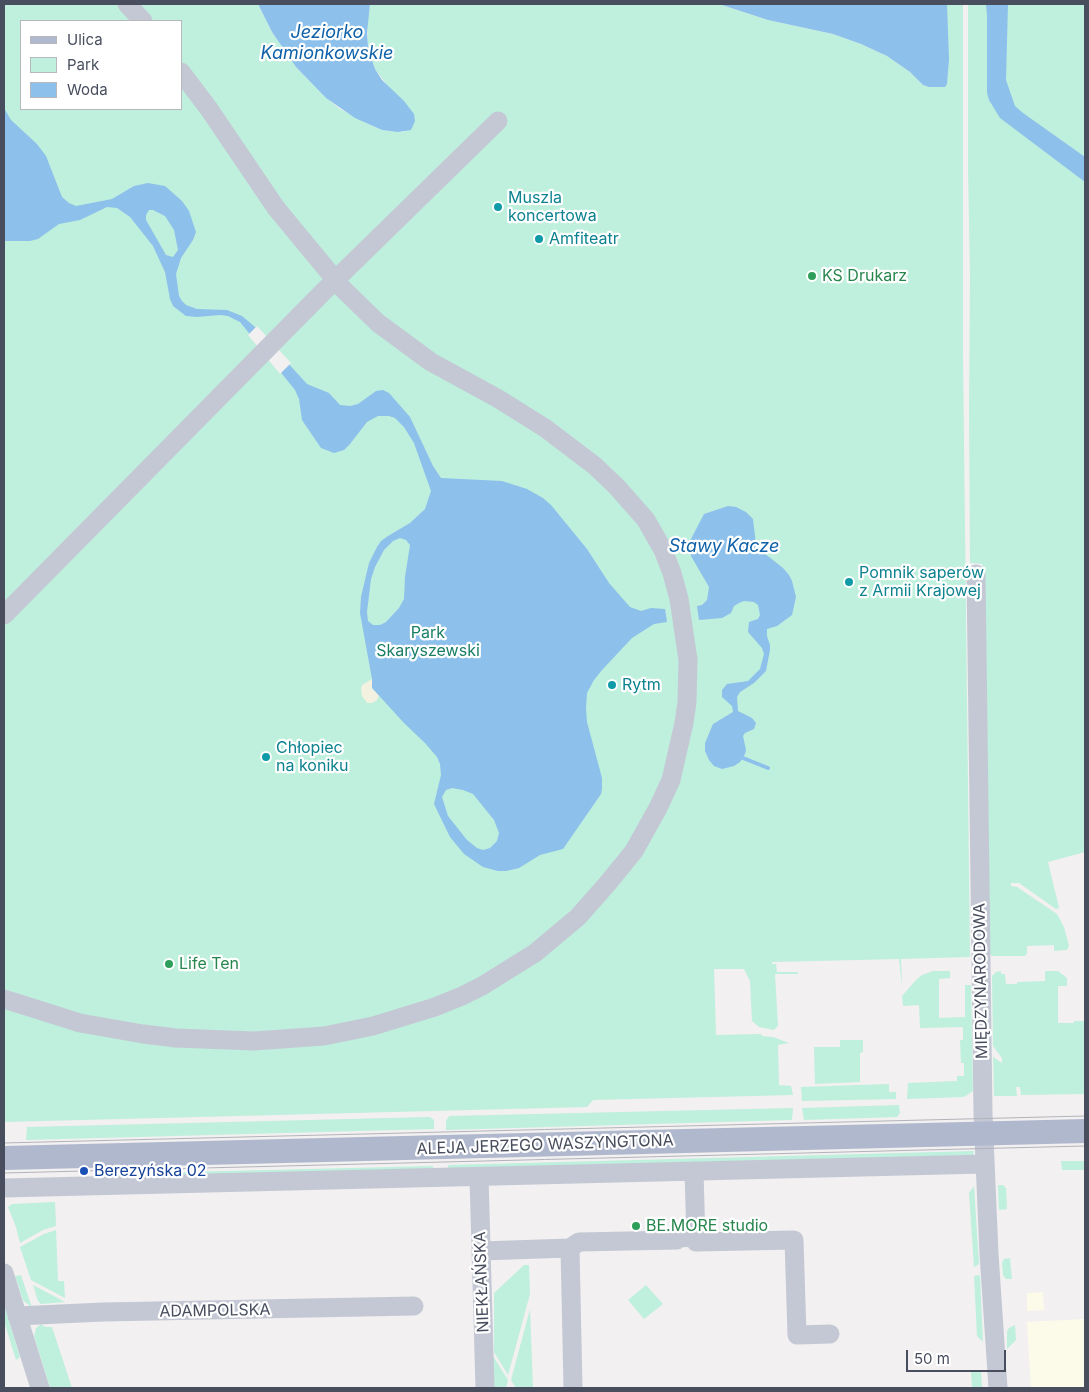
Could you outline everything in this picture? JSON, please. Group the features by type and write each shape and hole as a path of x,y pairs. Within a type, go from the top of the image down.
{"main road":[{"name":"ALEJA JERZEGO WASZYNGTONA","path":"4,1158 1085,1130"}],"street":[{"path":"128,4 142,20"},
{"path":"4,999 80,1023 143,1034 176,1038 254,1041 324,1036 373,1026 435,1007 482,986 536,952 578,916 634,851 650,824 671,780 678,752 687,702 688,660 679,599 672,573 663,550 646,520 617,487 572,448 545,428 497,398 431,362 378,323 335,280 276,208 209,109 182,73"},
{"path":"4,615 335,280 498,121"},
{"name":"MIĘDZYNARODOWA","path":"976,574 984,1133 998,1388"},
{"name":"ALEJA JERZEGO WASZYNGTONA","path":"4,1188 985,1164"},
{"path":"694,1171 696,1242 794,1240 797,1335 830,1334"},
{"name":"NIEKŁAŃSKA","path":"479,1177 485,1388"},
{"path":"481,1250 570,1248 579,1242 677,1240 679,1238 695,1237"},
{"path":"570,1248 573,1388"},
{"path":"4,1273 40,1388"},
{"name":"ADAMPOLSKA","path":"17,1316 103,1312 414,1306"}],"shaded area":[{"path":"1043,1292 1044,1310 1027,1311 1027,1293"},
{"path":"1085,1319 1085,1388 1031,1388 1027,1322"}],"green space":[{"name":"Park Skaryszewski","path":"4,4 258,4 272,32 296,67 326,98 340,109 368,124 382,130 404,132 390,89 375,69 368,46 367,22 370,4 719,4 768,20 833,34 861,44 887,56 910,72 923,85 945,87 947,4 963,4 963,358 970,957 901,959 902,987 899,959 772,962 772,964 776,964 777,972 798,972 798,974 775,974 778,1026 774,1030 759,1027 752,1021 750,981 744,969 714,969 716,1035 761,1034 762,1036 773,1037 789,1043 778,1045 779,1085 791,1086 793,1095 593,1100 587,1107 4,1122"},
{"path":"968,4 1085,4 1085,852 1048,862 1059,908 1056,909 1019,883 1011,883 1011,886 1017,887 1057,914 1064,927 1069,946 1067,950 1054,951 1054,945 1027,946 1025,956 992,956 986,949 982,564 970,563"},
{"path":"933,971 950,971 950,978 939,979 939,1018 965,1017 965,985 971,985 973,1091 964,1097 907,1099 908,1083 957,1081 957,1076 964,1076 964,1063 961,1063 960,1040 963,1040 963,1027 920,1028 919,1005 903,1006 902,996 922,975"},
{"path":"1001,971 1001,974 1005,974 1006,984 1045,981 1045,971 1058,971 1067,978 1067,986 1058,986 1058,1023 1085,1021 1085,1094 1021,1095 1020,1087 1016,1087 1017,1096 994,1096 993,1057 1002,1063 1002,1058 993,1046 992,976 996,972"},
{"path":"840,1040 863,1040 863,1052 860,1053 860,1082 815,1084 814,1047 840,1047"},
{"path":"889,1084 889,1092 896,1092 896,1099 802,1101 801,1087"},
{"path":"899,1105 900,1113 897,1117 804,1120 802,1108"},
{"path":"793,1108 792,1120 446,1130 446,1121 449,1116"},
{"path":"430,1117 434,1120 434,1129 26,1140 27,1127"},
{"path":"974,1151 973,1155 448,1171 448,1165"},
{"path":"1061,1161 1085,1161 1085,1170 1062,1170"},
{"path":"433,1166 434,1172 101,1180 101,1174"},
{"path":"998,1185 1003,1185 1006,1188 1007,1209 999,1210"},
{"path":"974,1186 979,1264 974,1267 969,1193"},
{"path":"55,1202 56,1226 43,1230 20,1243 8,1207 12,1204"},
{"path":"56,1230 58,1281 64,1281 65,1298 31,1280 20,1247 44,1234"},
{"path":"1010,1258 1012,1279 1006,1279 1003,1275 1002,1263 1004,1259"},
{"path":"524,1265 529,1265 530,1294 508,1375 494,1352 494,1293"},
{"path":"21,1275 32,1308 23,1300 15,1276"},
{"path":"974,1276 980,1276 983,1342 977,1336"},
{"path":"33,1285 65,1302 41,1304 38,1301"},
{"path":"646,1285 663,1304 644,1319 628,1300"},
{"path":"4,1304 20,1357 16,1360 4,1321"},
{"path":"530,1309 533,1388 516,1388 511,1380"},
{"path":"41,1324 45,1327 52,1327 72,1388 50,1388 34,1336 36,1328"},
{"path":"1015,1325 1016,1340 1007,1349 1007,1331"},
{"path":"493,1356 508,1380 506,1388 493,1388"},
{"path":"971,1372 981,1372 982,1388 972,1388"}],"sand":[{"path":"372,679 372,688 379,695 377,700 367,703 362,696 361,688 362,685"}],"water":[{"name":"Jeziorko Kamionkowskie","path":"258,4 370,4 367,33 371,57 375,69 382,80 404,101 414,114 415,121 411,130 398,132 382,130 355,118 326,98 296,67 272,32"},
{"path":"719,4 947,4 949,59 947,84 945,87 923,85 910,72 887,56 833,34 768,20"},
{"path":"986,4 1008,4 1006,80 1015,106 1085,157 1085,182 1000,118 989,100 987,93"},
{"path":"4,108 11,120 37,144 46,156 62,197 69,203 76,206 112,199 134,186 148,183 165,186 182,201 189,211 196,232 181,258 176,274 179,296 186,305 197,309 227,310 242,316 255,327 307,384 329,393 340,405 350,406 358,404 376,391 383,390 389,393 410,417 433,466 441,478 502,481 527,489 543,498 587,549 609,583 630,607 641,611 651,608 665,609 667,622 654,624 632,638 602,670 587,693 587,722 602,778 602,789 601,794 563,849 540,855 519,868 506,871 483,867 464,854 450,837 434,804 441,775 437,757 372,688 360,613 361,597 369,563 381,541 410,523 425,509 431,491 414,443 404,427 395,418 378,416 367,422 344,450 334,453 321,448 302,420 299,399 295,390 240,322 228,316 220,315 186,316 173,306 165,272 153,246 130,217 117,208 107,207 80,220 59,224 38,239 30,241 4,241","holes":["149,210 165,216 174,230 178,250 173,257 166,255 146,220","400,538 406,540 410,545 404,599 399,608 386,622 380,625 373,625 368,621 367,612 371,579 384,550 393,541","452,788 473,794 494,820 499,833 497,841 490,848 483,850 477,848 467,840 448,816 442,797 446,790"]},
{"name":"Stawy Kacze","path":"728,506 736,507 746,512 753,519 756,544 759,549 789,575 796,597 792,615 777,626 767,629 770,650 766,671 754,683 740,692 737,697 738,711 752,718 756,723 754,729 743,736 745,754 740,762 734,766 722,769 714,766 709,760 705,751 705,743 713,724 733,712 732,706 722,697 722,690 727,684 748,681 760,669 764,654 762,648 748,632 749,622 758,619 760,615 758,605 754,602 744,601 739,603 734,606 731,613 722,618 699,620 697,606 702,605 707,600 709,587 691,556 690,541 704,514"}],"pier":[{"path":"257,326 291,363 280,374 248,335"}],"waterway":[{"path":"743,758 768,768"}],"tram line":[{"path":"4,1143 1085,1116"},
{"path":"4,1173 1085,1146"}],"place":[{"name":"Muszla koncertowa","path":"498,207"},
{"name":"Amfiteatr","path":"539,239"},
{"name":"KS Drukarz","path":"812,276"},
{"name":"Pomnik saperów z Armii Krajowej","path":"849,582"},
{"name":"Rytm","path":"612,685"},
{"name":"Chłopiec na koniku","path":"266,757"},
{"name":"Life Ten","path":"169,964"},
{"name":"Berezyńska 02","path":"84,1171"},
{"name":"BE.MORE studio","path":"636,1226"}]}
